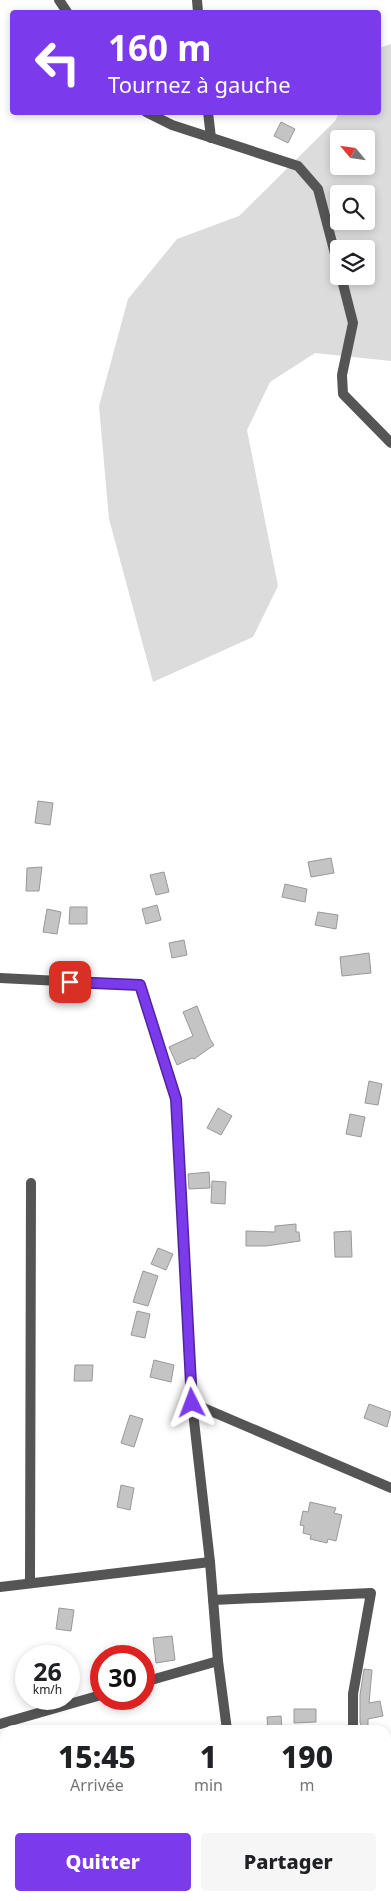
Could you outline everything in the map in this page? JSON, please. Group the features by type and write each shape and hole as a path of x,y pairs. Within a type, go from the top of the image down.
{"street":[{"path":"152,115 172,125 298,166 318,189 331,240"},
{"path":"208,115 211,138"},
{"path":"343,285 353,323 342,375 343,394 391,443"},
{"path":"0,978 140,985 176,1099 192,1403 210,1562 218,1661 226,1725"},
{"path":"30,1583 31,1183"},
{"path":"192,1403 391,1488"},
{"path":"0,1587 210,1562"},
{"path":"213,1600 371,1593 354,1694 353,1725"},
{"path":"155,1679 218,1661"},
{"path":"0,1724 90,1697"}],"shaded area":[{"path":"391,44 391,361 315,353 270,382 247,430 278,586 253,637 153,682 109,519 99,406 128,299 177,239 239,216 335,121 338,115 381,115 381,47"}],"building":[{"path":"281,122 295,129 288,143 274,136"},
{"path":"38,801 53,803 50,825 35,823"},
{"path":"331,858 334,873 311,877 308,862"},
{"path":"42,867 39,891 26,891 27,868"},
{"path":"164,872 169,892 156,895 150,875"},
{"path":"285,884 307,889 305,902 282,897"},
{"path":"157,905 161,920 146,924 142,909"},
{"path":"70,907 87,907 87,924 69,924"},
{"path":"47,909 61,912 57,934 43,932"},
{"path":"318,912 338,915 336,929 315,925"},
{"path":"184,940 187,955 172,958 169,943"},
{"path":"369,953 371,973 342,976 340,957"},
{"path":"197,1006 214,1045 194,1059 192,1058 177,1065 169,1047 193,1036 183,1012"},
{"path":"369,1081 382,1084 378,1105 365,1103"},
{"path":"218,1108 232,1116 221,1135 207,1128"},
{"path":"350,1114 365,1117 361,1137 346,1134"},
{"path":"209,1172 210,1188 189,1189 188,1174"},
{"path":"212,1181 226,1182 225,1204 211,1203"},
{"path":"296,1224 296,1232 299,1232 300,1241 266,1246 246,1246 246,1231 275,1232 275,1226"},
{"path":"351,1231 352,1257 335,1257 334,1232"},
{"path":"158,1248 173,1254 166,1270 151,1264"},
{"path":"143,1271 158,1276 148,1306 133,1302"},
{"path":"137,1311 150,1314 145,1338 131,1335"},
{"path":"154,1360 174,1365 171,1382 150,1377"},
{"path":"75,1365 93,1365 92,1381 74,1381"},
{"path":"369,1404 391,1412 387,1427 364,1418"},
{"path":"130,1415 143,1419 134,1447 121,1443"},
{"path":"121,1485 134,1488 130,1510 117,1507"},
{"path":"310,1502 336,1508 334,1513 342,1515 336,1541 328,1539 327,1543 310,1539 311,1535 303,1533 304,1526 300,1525 303,1511 308,1512"},
{"path":"59,1608 74,1610 71,1631 56,1629"},
{"path":"172,1636 175,1660 156,1663 153,1638"},
{"path":"364,1669 372,1670 369,1703 380,1701 383,1716 368,1719 368,1725 361,1725 360,1695"},
{"path":"294,1709 316,1709 316,1722 294,1723"},
{"path":"281,1716 282,1725 268,1725 267,1717"}],"route":[{"path":"70,982 140,985 176,1099 192,1403"}]}
